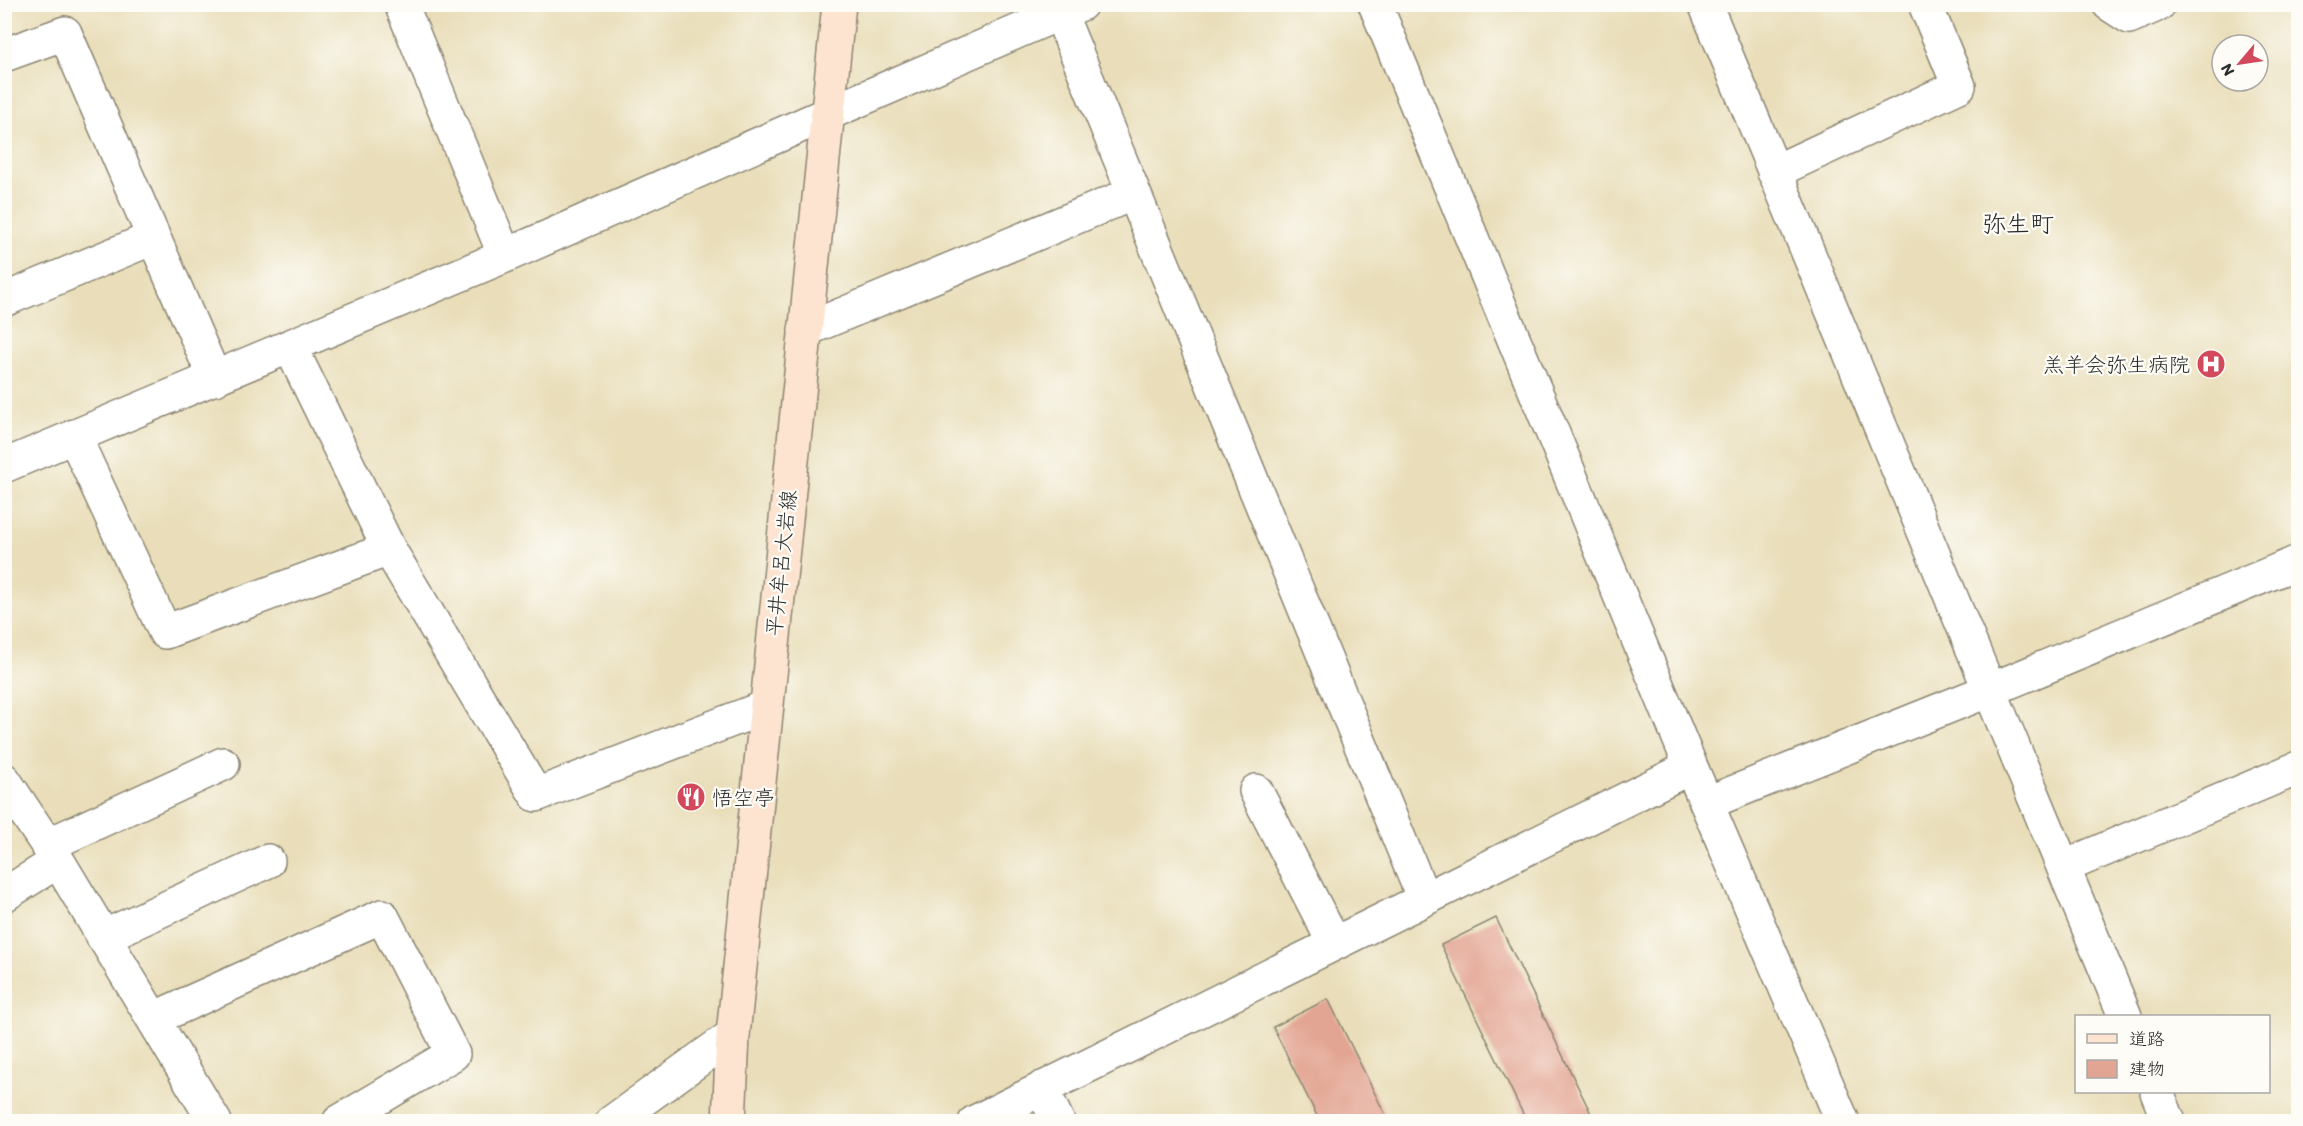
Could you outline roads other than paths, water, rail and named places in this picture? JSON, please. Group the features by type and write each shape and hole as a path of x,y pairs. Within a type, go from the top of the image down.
{"main road":[{"name":"平井牟呂大岩線","path":"729,1122 734,1035 838,4"}],"street":[{"path":"401,4 505,256"},
{"path":"1375,4 1691,767 1843,1122"},
{"path":"1705,4 2124,1015"},
{"path":"1774,172 1959,86 1925,4"},
{"path":"2109,4 2129,17 2159,4"},
{"path":"4,466 505,256 1070,9 1134,193 1424,899"},
{"path":"4,56 64,33 215,379"},
{"path":"805,330 1134,193"},
{"path":"4,300 153,238"},
{"path":"291,346 389,549 536,795 766,707"},
{"path":"74,436 165,632 389,549"},
{"path":"1707,803 1990,690 2298,562"},
{"path":"4,895 53,853 223,764"},
{"path":"975,1122 1691,767"},
{"path":"2063,867 2298,768"},
{"path":"4,780 53,853 153,1019 210,1120"},
{"path":"1256,791 1334,943"},
{"path":"103,937 268,861"},
{"path":"153,1019 382,916 453,1054 339,1122"},
{"path":"612,1122 734,1035"},
{"path":"1042,1088 1058,1122"},
{"path":"2157,1093 2169,1122"}],"place":[{"name":"羔羊会弥生病院","path":"2211,364"},
{"name":"悟空亭","path":"691,797"}],"district":[{"name":"弥生町","path":"2018,223"}]}
